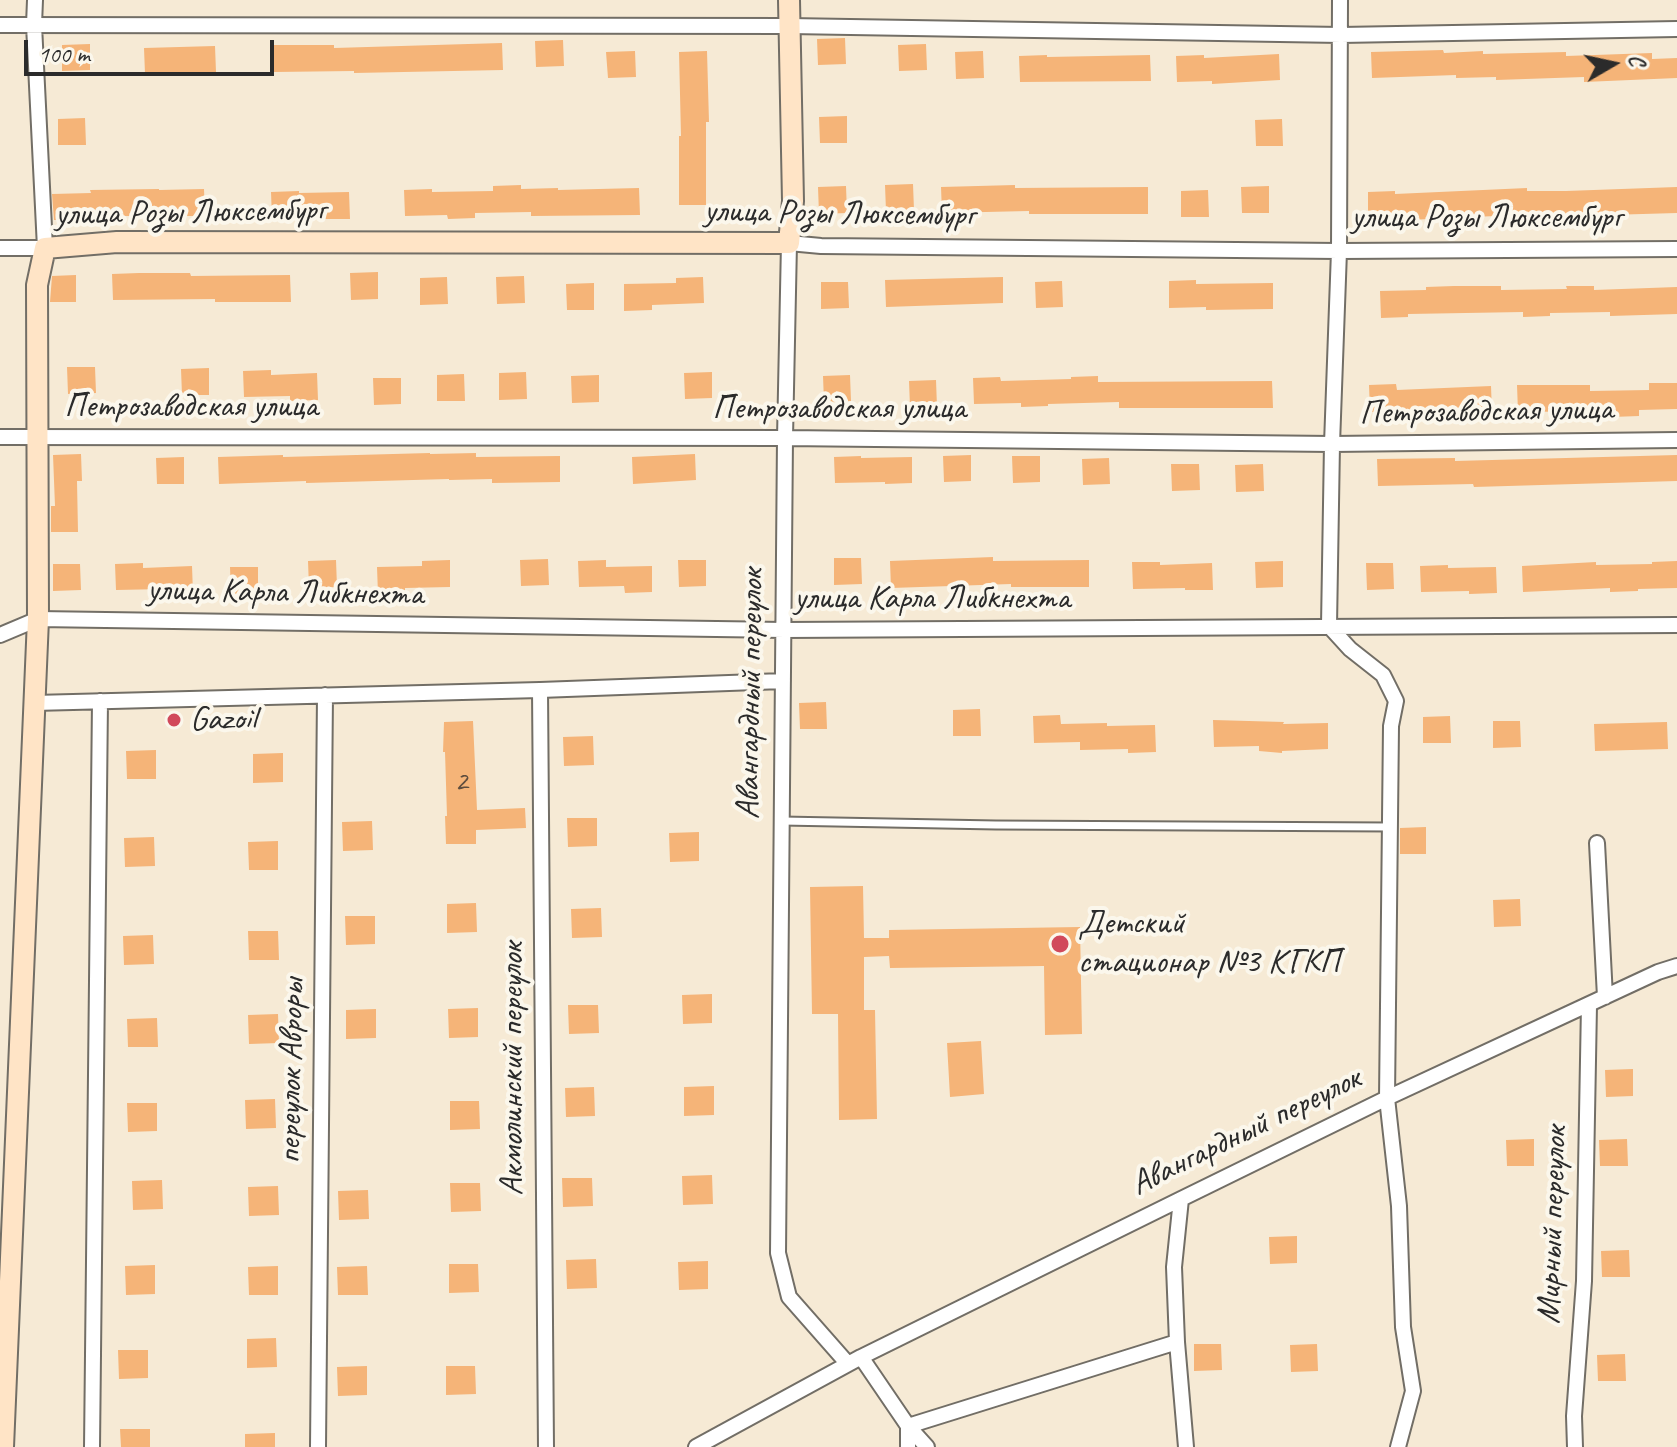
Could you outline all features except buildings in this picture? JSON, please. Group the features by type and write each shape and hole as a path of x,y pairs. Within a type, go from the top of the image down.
{"main road":[{"name":"Авангардный переулок","path":"789,0 793,201 789,243"},
{"name":"улица Розы Люксембург","path":"45,248 117,242 789,243"},
{"path":"3,1447 2,1386 38,619 37,285 45,248"}],"street":[{"path":"35,0 45,248"},
{"path":"1340,0 1339,251 1329,626 1350,649 1383,675 1396,701 1391,726 1387,1098 1399,1206 1403,1327 1413,1391 1398,1447"},
{"path":"0,25 789,26 1341,35 1677,29"},
{"name":"улица Розы Люксембург","path":"789,243 821,246 1339,251 1677,249"},
{"name":"Авангардный переулок","path":"789,243 778,1253 789,1297 854,1361"},
{"name":"улица Розы Люксембург","path":"0,248 45,248"},
{"name":"Петрозаводская улица","path":"0,437 785,438 1332,444 1677,440"},
{"name":"улица Карла Либкнехта","path":"0,635 38,619 784,630 1677,625"},
{"path":"34,703 783,681"},
{"name":"Акмолинский переулок","path":"540,690 546,1447"},
{"name":"переулок Авроры","path":"318,1447 325,695"},
{"path":"92,1447 100,701"},
{"path":"1597,843 1605,997"},
{"name":"Авангардный переулок","path":"696,1447 854,1361 1181,1199 1387,1098 1658,972 1677,966"},
{"name":"Мирный переулок","path":"1575,1447 1574,1416 1584,1281 1589,1005"},
{"path":"1181,1199 1174,1267 1186,1447"},
{"path":"908,1426 1177,1342"},
{"path":"854,1361 927,1447"},
{"path":"908,1426 908,1447"}],"lane":[{"path":"782,821 1390,827"}],"place":[{"name":"Gazoil","path":"174,720"},
{"name":"Детский стационар №3 КГКП","path":"1060,944"}]}
